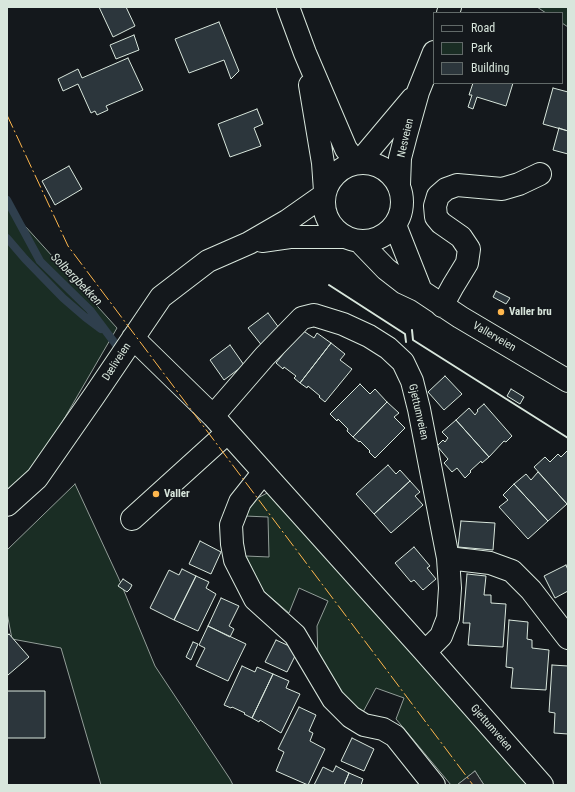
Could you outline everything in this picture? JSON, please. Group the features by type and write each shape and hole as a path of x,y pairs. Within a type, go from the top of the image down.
{"street":[{"path":"288,7 305,52 346,148 358,162"},
{"path":"305,52 323,163 325,193 324,211 332,226 352,239 373,240 385,234 395,225 402,212 402,198 399,185 389,172 375,164 358,162 342,168 332,178 325,193"},
{"name":"Nesveien","path":"399,185 400,158 418,92 433,54"},
{"name":"Nesveien","path":"358,162 418,92"},
{"path":"442,306 467,263 469,249 461,237 441,223 436,217 435,206 438,196 446,189 457,185 502,189 519,184 540,174"},
{"name":"Dæliveien","path":"7,505 37,478 161,297 208,260 249,243 287,221 325,193"},
{"path":"395,225 421,291"},
{"name":"Dæliveien","path":"249,243 290,237 352,239"},
{"name":"Vallerveien","path":"352,239 404,283 421,291 460,318 568,381"},
{"name":"Gjettumveien","path":"213,416 265,356 302,318 314,316 343,324 369,336 388,348 403,362 412,381 448,558 450,588 448,618 441,636 425,652"},
{"name":"Gjettumveien","path":"133,338 213,416 542,785"},
{"path":"132,519 227,433"},
{"path":"263,473 240,502 231,526 235,560 255,599 294,634 333,699 352,717 364,725 383,729 395,736 434,785"},
{"path":"448,558 490,564 512,571 531,590 568,638"}],"green space":[{"path":"537,7 568,7 568,27 563,24 563,12 544,12"},
{"path":"7,206 117,328 32,474 7,496"},
{"path":"75,484 119,579 155,666 233,785 101,785 61,648 12,639 7,613 7,550"},
{"path":"271,491 529,785 484,785 475,771 457,785 451,785 396,719 404,698 376,688 362,714 352,709 318,661 317,626 328,601 299,588 289,613 261,589 246,556 269,557 268,517 245,516 250,502"}],"shaded area":[{"path":"475,771 484,785 457,785"}],"building":[{"path":"99,7 126,7 135,26 113,37"},
{"path":"219,22 239,71 231,79 224,60 189,73 175,39"},
{"path":"134,35 139,50 116,59 110,45"},
{"path":"128,58 143,90 106,106 108,110 97,115 95,111 91,113 78,84 63,91 58,79 78,69 82,78"},
{"path":"473,84 513,84 506,106 477,97 473,109 468,107 472,95 469,95"},
{"path":"553,88 568,92 568,131 543,124"},
{"path":"257,109 263,124 254,128 261,146 230,157 218,124"},
{"path":"559,128 568,131 568,154 553,150"},
{"path":"69,166 82,189 55,205 42,181"},
{"path":"496,291 510,298 506,304 493,297"},
{"path":"268,313 282,332 263,347 248,328"},
{"path":"302,330 314,338 317,333 331,343 300,383 294,378 296,376 284,367 283,369 276,363"},
{"path":"331,343 345,354 340,360 352,369 325,402 308,386 307,388 300,383"},
{"path":"230,345 244,365 224,380 210,360"},
{"path":"445,376 462,394 444,410 428,392"},
{"path":"360,384 370,394 375,389 387,402 353,437 347,431 348,429 338,419 337,421 330,414"},
{"path":"511,389 524,397 520,404 507,396"},
{"path":"387,402 399,413 394,417 405,428 375,458 360,441 359,442 353,437"},
{"path":"484,404 512,436 506,442 504,441 489,457 456,420 469,408 475,415 478,411 477,410"},
{"path":"456,420 489,457 482,463 481,461 465,478 457,468 452,472 444,463 448,459 437,446 443,440 445,442 448,438 442,432"},
{"path":"568,450 567,504 534,467 545,457 550,462 558,454 561,457"},
{"path":"388,465 396,474 400,470 410,481 374,514 356,494"},
{"path":"538,472 567,504 548,521 514,484 526,474 531,480"},
{"path":"410,481 420,492 415,496 423,505 391,533 374,514"},
{"path":"514,484 548,521 528,539 499,507 508,500 503,495"},
{"path":"461,521 495,523 493,550 458,547"},
{"path":"200,541 221,552 211,574 189,564"},
{"path":"414,547 430,566 427,568 436,579 423,590 414,580 411,582 395,563"},
{"path":"566,565 568,570 568,591 555,598 544,576"},
{"path":"182,569 196,576 174,620 150,608 169,570 179,575"},
{"path":"467,574 486,576 484,595 491,595 491,603 506,604 503,647 468,645 470,623 463,623"},
{"path":"196,576 209,582 206,588 216,594 198,631 174,620"},
{"path":"123,579 132,585 127,592 118,586"},
{"path":"221,598 239,606 229,626 234,629 230,637 208,626"},
{"path":"509,620 528,622 527,639 532,640 532,648 549,650 546,690 511,688 513,668 506,667"},
{"path":"208,626 246,644 228,681 196,666 205,648 199,645"},
{"path":"9,634 29,657 8,675 7,636"},
{"path":"276,640 298,650 287,672 265,662"},
{"path":"193,642 198,644 191,660 186,657"},
{"path":"552,665 568,666 568,734 554,733 555,713 549,712"},
{"path":"242,666 255,672 257,667 273,674 252,718 244,714 245,713 224,705"},
{"path":"273,674 289,681 286,688 300,694 281,733 260,720 259,722 252,718"},
{"path":"7,691 45,691 45,738 7,738"},
{"path":"299,707 316,715 309,731 313,733 310,741 325,749 308,785 276,771 284,752 278,749"},
{"path":"352,738 374,749 364,771 341,761"},
{"path":"336,766 349,773 344,785 314,785 323,767 333,772"},
{"path":"349,773 363,779 361,785 344,785"}],"waterway":[{"name":"Solbergbekken","path":"7,200 40,261 90,310 117,346"},
{"name":"Solbergbekken","path":"7,238 63,298 101,329"}],"wall":[{"path":"329,285 405,334 406,342"},
{"path":"412,330 413,340 568,438"}],"power":[{"path":"7,115 68,246 473,785"}],"place":[{"name":"Valler bru","path":"501,312"},
{"name":"Valler","path":"156,494"}]}
